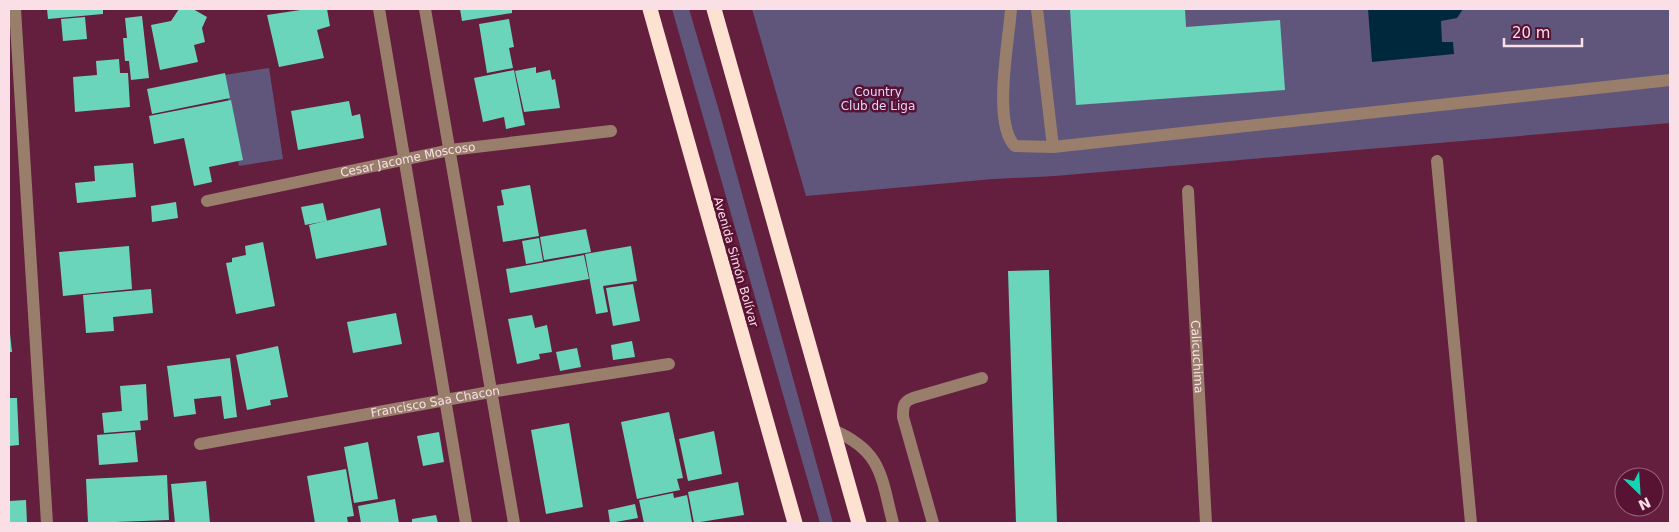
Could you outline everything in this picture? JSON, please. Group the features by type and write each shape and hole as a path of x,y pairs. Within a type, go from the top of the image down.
{"highway":[{"name":"Avenida Simón Bolívar","path":"650,9 795,523"},
{"path":"714,9 859,523"}],"street":[{"path":"15,9 47,523"},
{"path":"379,9 466,523"},
{"path":"425,9 514,523"},
{"path":"1011,9 1004,69 1003,106 1007,133 1015,146 1053,147 1670,80"},
{"path":"1037,9 1053,147"},
{"name":"Cesar Jacome Moscoso","path":"207,201 450,150 611,131"},
{"path":"1437,161 1471,523"},
{"name":"Calicuchima","path":"1188,191 1206,523"},
{"name":"Francisco Saa Chacon","path":"200,444 490,392 669,364"},
{"path":"933,523 903,417 903,406 906,401 913,398 982,378"},
{"path":"833,430 849,437 866,450 878,466 893,523"}],"green space":[{"path":"672,9 689,9 720,114 833,523 820,523"},
{"name":"Country Club de Liga","path":"752,9 1670,9 1670,123 806,196"},
{"path":"269,68 283,159 239,166 224,75"}],"water":[{"path":"1368,9 1463,9 1457,18 1441,21 1442,42 1453,42 1454,54 1372,62"}],"building":[{"path":"47,9 103,9 103,14 48,19"},
{"path":"179,9 193,9 207,17 202,28 205,42 194,45 198,62 160,70 151,25 171,21"},
{"path":"307,9 327,9 330,26 317,30 324,58 279,67 267,15"},
{"path":"460,9 512,9 512,13 462,21"},
{"path":"1070,9 1185,9 1186,27 1280,20 1285,90 1076,105"},
{"path":"142,16 149,78 131,80 129,61 125,61 123,38 127,38 125,18"},
{"path":"85,17 87,39 63,41 61,19"},
{"path":"509,19 514,47 509,48 513,68 487,73 479,24"},
{"path":"119,59 120,73 128,73 130,107 75,112 73,77 97,75 96,61"},
{"path":"536,67 536,73 550,70 552,80 555,79 560,108 524,112 515,71"},
{"path":"514,70 525,125 506,129 504,117 483,122 474,78"},
{"path":"225,73 230,98 152,114 147,89"},
{"path":"231,100 243,160 209,167 212,182 194,186 184,138 154,144 149,116"},
{"path":"349,101 352,116 360,114 364,138 298,150 291,111"},
{"path":"133,163 136,197 77,203 75,183 95,181 94,166"},
{"path":"530,185 539,236 503,242 497,206 504,205 501,190"},
{"path":"176,202 178,218 152,222 151,206"},
{"path":"323,203 327,221 305,225 301,207"},
{"path":"380,208 387,245 316,259 309,225"},
{"path":"586,229 591,252 544,260 540,237"},
{"path":"539,238 543,261 526,264 522,241"},
{"path":"263,242 275,306 236,314 226,263 232,262 232,258 246,255 245,246"},
{"path":"129,246 132,289 63,296 59,252"},
{"path":"631,246 637,281 603,286 608,312 596,314 585,254"},
{"path":"584,255 589,279 510,293 506,269"},
{"path":"1049,270 1057,523 1016,523 1008,271"},
{"path":"633,284 640,321 613,326 606,288"},
{"path":"151,289 153,313 113,317 114,331 86,333 83,295"},
{"path":"396,313 402,344 353,353 347,322"},
{"path":"532,315 535,328 547,325 552,352 539,354 540,359 517,364 508,319"},
{"path":"9,324 12,352 9,352"},
{"path":"632,341 635,357 613,360 611,345"},
{"path":"278,346 288,397 270,400 271,405 247,410 236,355"},
{"path":"577,348 581,367 560,371 556,352"},
{"path":"230,358 237,417 224,419 221,396 194,399 196,414 174,417 167,366"},
{"path":"146,384 148,420 140,421 141,430 104,433 102,413 122,411 120,386"},
{"path":"9,398 17,398 19,445 9,446"},
{"path":"669,412 683,478 677,479 680,490 637,499 621,422"},
{"path":"569,423 583,507 546,514 531,430"},
{"path":"714,431 722,474 688,481 679,439"},
{"path":"135,432 138,462 99,465 97,435"},
{"path":"439,432 444,462 423,466 417,436"},
{"path":"368,442 378,499 354,503 344,447"},
{"path":"346,469 354,516 347,517 348,523 315,523 307,476"},
{"path":"167,475 169,520 88,523 86,479"},
{"path":"206,481 210,523 175,523 171,484"},
{"path":"738,482 744,515 694,523 688,492"},
{"path":"673,493 674,498 687,495 692,522 644,523 639,500"},
{"path":"395,499 399,523 361,523 358,506"},
{"path":"26,500 27,523 9,523 9,501"},
{"path":"635,504 638,518 610,523 608,510"},
{"path":"436,515 438,523 412,523 412,519"}]}
